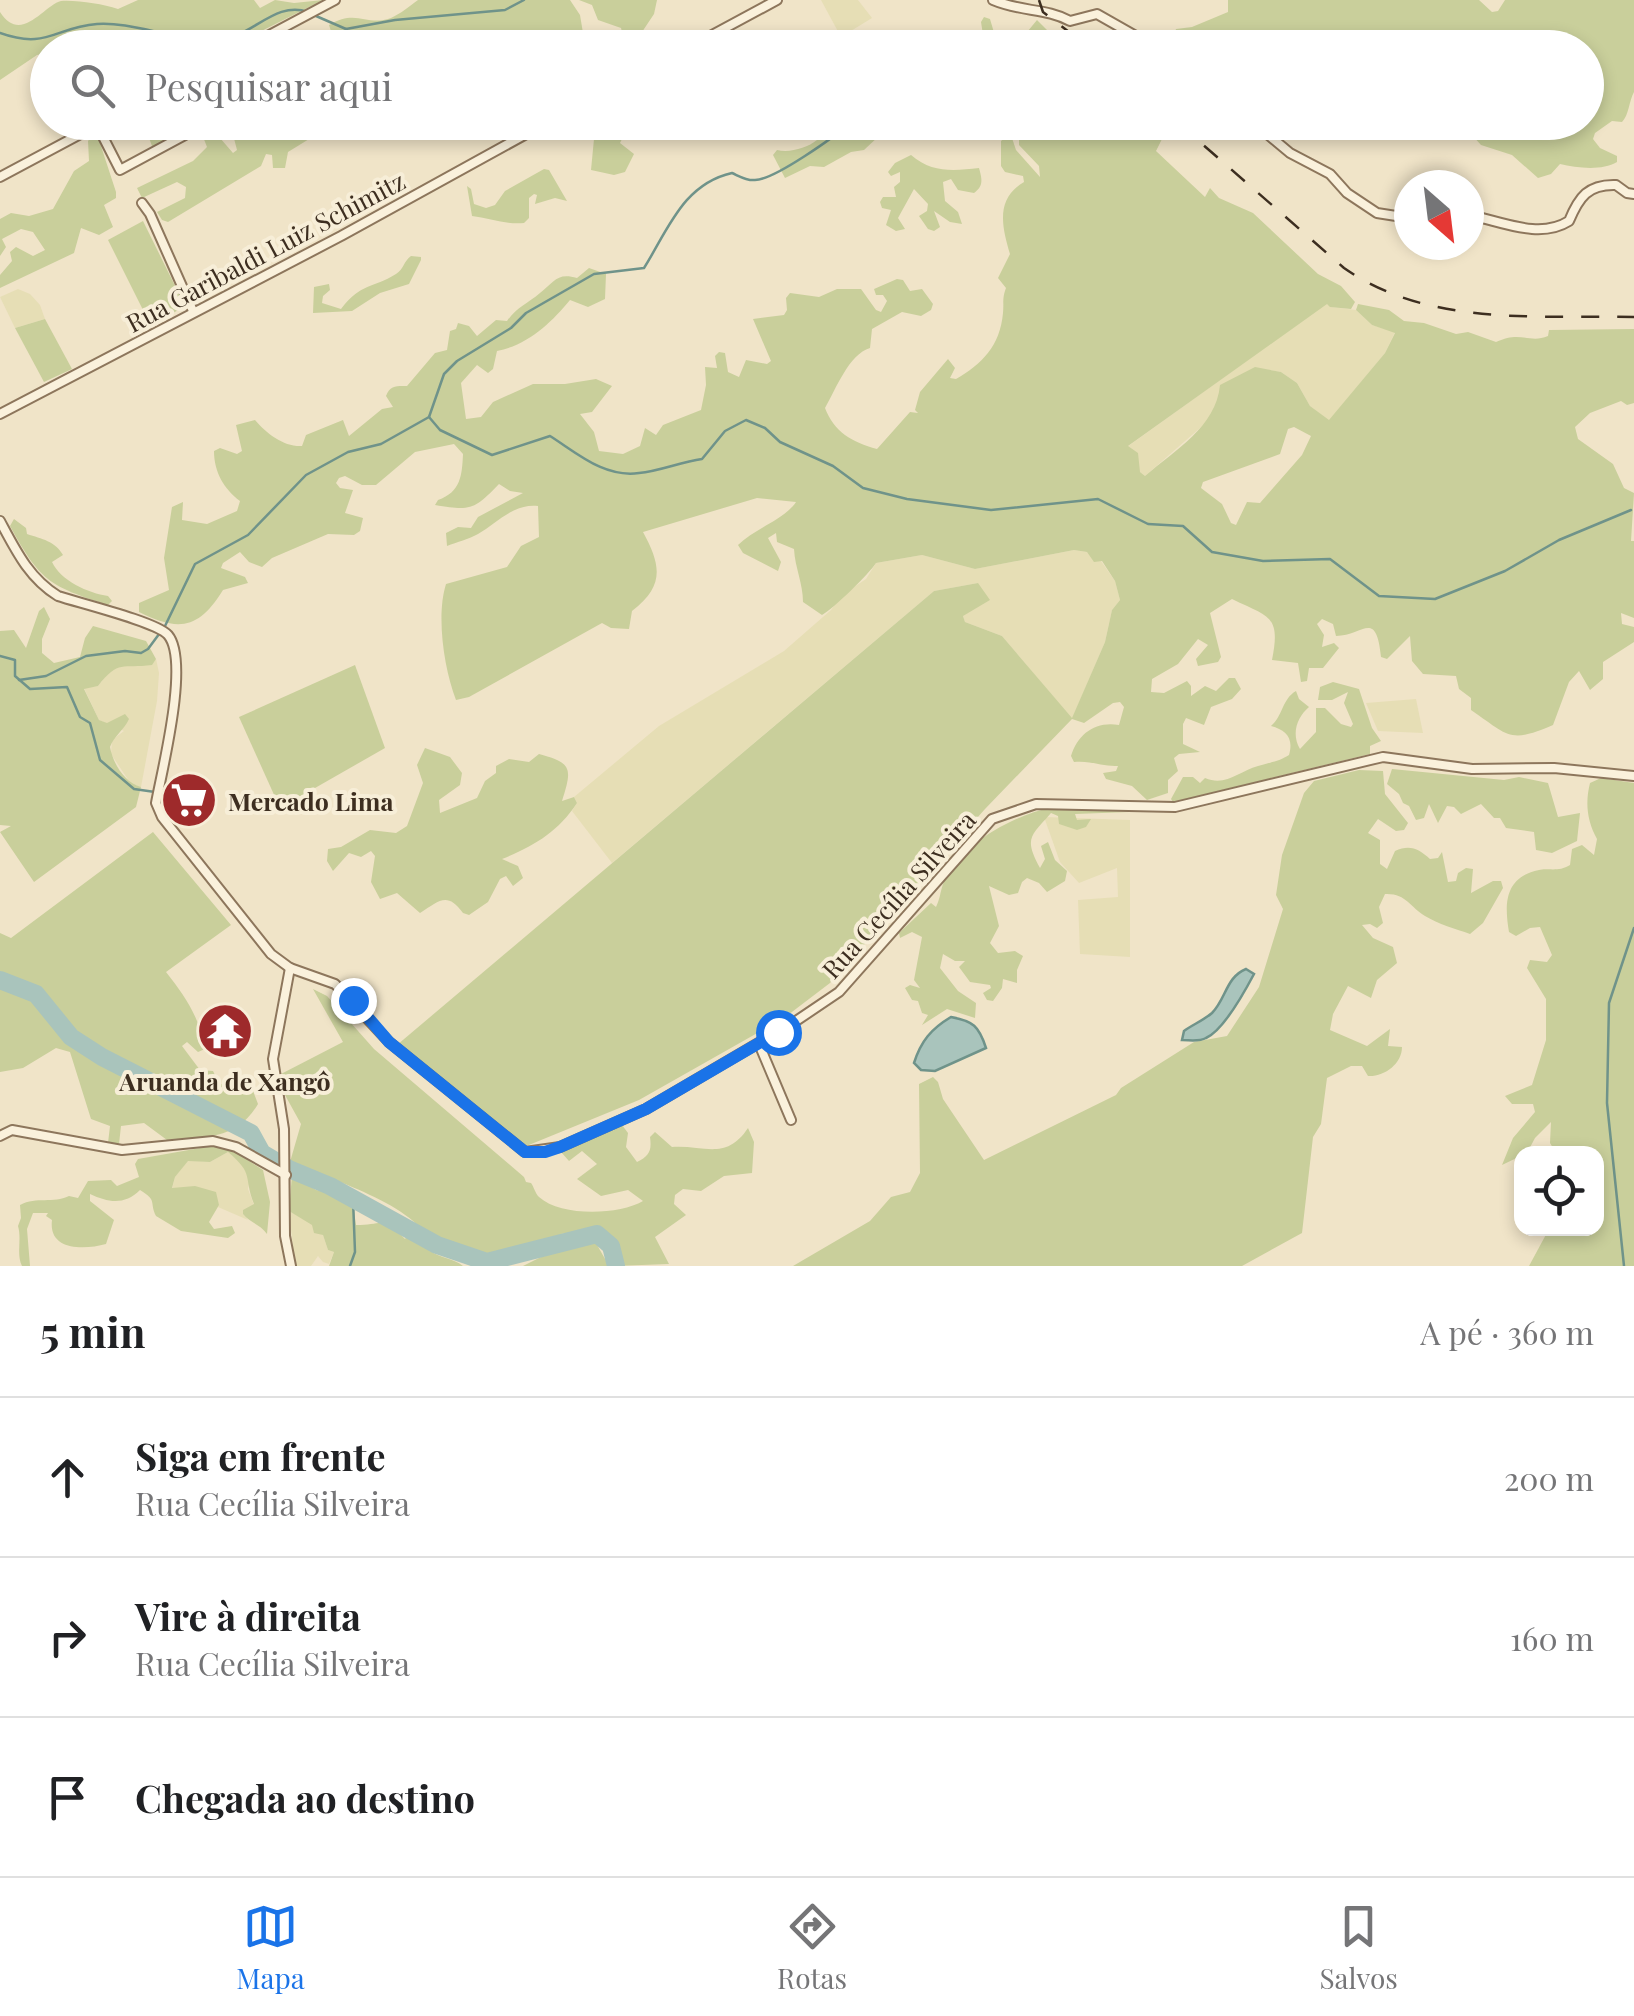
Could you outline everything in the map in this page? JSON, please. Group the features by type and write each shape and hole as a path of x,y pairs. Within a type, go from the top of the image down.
{"street":[{"path":"279,30 335,0"},
{"path":"721,30 777,0"},
{"path":"993,0 1022,11 1054,12 1070,21 1096,14 1126,30"},
{"path":"0,177 70,140"},
{"path":"107,140 120,170 175,140"},
{"name":"Rua Garibaldi Luiz Schimitz","path":"0,414 515,140"},
{"path":"1274,140 1330,174 1347,193 1377,213 1394,216"},
{"path":"1484,219 1511,226 1555,227 1569,221 1576,202 1594,187 1616,184 1627,194 1634,194"},
{"path":"142,203 193,311"},
{"path":"0,521 24,565 44,587 58,596 155,626 169,636 177,658 174,707 156,804 162,817 271,954 290,968 274,1059 284,1129 285,1236 290,1266"},
{"name":"Rua Cecília Silveira","path":"290,968 335,984 389,1042 525,1152 545,1152 646,1109 839,992 992,819 1036,804 1175,807 1383,757 1472,769 1554,768 1634,776"},
{"path":"759,1044 791,1120"},
{"path":"0,1136 12,1130 122,1150 213,1141 236,1147 285,1171"}],"shaded area":[{"path":"821,0 858,0 872,18 852,30 837,30"},
{"path":"18,289 30,294 40,305 45,319 15,328 0,297"},
{"path":"1327,303 1356,310 1372,325 1395,332 1385,353 1329,421 1310,406 1297,383 1281,372 1255,368 1218,404 1208,421 1145,476 1140,472 1127,447"},
{"path":"1074,550 1087,552 1101,561 1115,581 1120,600 1112,610 1105,642 1072,719 1002,636 965,622 963,616 978,583 934,591 612,863 572,811 577,803 574,797 659,726 784,651 831,610 842,595 866,579 876,563 922,555 975,569"},
{"path":"156,659 157,701 141,787 131,784 111,754 112,740 124,731 99,720 84,688 98,686 111,669 151,665"},
{"path":"1416,699 1423,733 1378,731 1366,703"},
{"path":"1044,817 1130,820 1130,957 1080,954 1078,900 1118,897 1117,868 1079,883 1060,862"},
{"path":"228,1152 244,1166 250,1178 248,1189 254,1205 243,1214 248,1220 172,1189 175,1177 188,1160 210,1162"},
{"path":"289,1211 323,1235 328,1250 334,1252 329,1264 318,1256 311,1266 295,1266"}],"green space":[{"path":"138,0 254,0 260,8 275,0 323,0 264,30 30,30 30,60 0,80 0,12 16,25 32,20 61,1 118,9"},
{"path":"418,0 570,0 580,15 582,30 331,30 329,25 347,18 382,20"},
{"path":"579,0 657,0 654,14 643,30 622,30 598,20 592,5"},
{"path":"1228,0 1479,0 1492,12 1498,11 1505,0 1634,0 1634,92 1622,122 1612,121 1604,127 1604,30 1176,30 1228,12"},
{"path":"984,17 990,19 993,30 982,30"},
{"path":"1037,20 1047,30 1029,30"},
{"path":"99,140 116,192 116,198 104,205 113,227 99,235 81,228 74,253 0,288 0,275 12,261 10,252 16,247 33,256 45,250 33,232 21,229 2,239 6,247 0,256 0,219 11,213 29,216 53,209 74,171 89,161 88,141"},
{"path":"150,140 168,140 159,145 152,146"},
{"path":"204,140 222,140 233,153 237,150 234,140 308,140 288,152 285,168 273,168 272,155 266,154 261,166 168,222 162,220 157,212 185,198 186,187 177,182 142,198 137,188 193,161 207,147"},
{"path":"594,140 622,140 620,143 634,154 625,172 614,175 591,170"},
{"path":"875,140 864,150 851,152 824,167 810,166 785,178 773,155 777,150 793,150 813,143"},
{"path":"1013,140 1016,150 1040,177 1039,166 1019,145 1019,140 1162,140 1156,151 1205,197 1210,188 1219,198 1253,213 1318,274 1341,286 1355,302 1351,309 1327,304 1128,446 1138,453 1140,472 1145,476 1202,425 1217,400 1220,385 1255,367 1281,372 1297,383 1310,406 1329,420 1385,353 1395,333 1372,325 1356,310 1358,304 1389,310 1404,321 1456,334 1468,332 1496,342 1512,337 1541,338 1548,336 1549,330 1634,329 1634,403 1627,405 1621,401 1590,413 1575,427 1578,439 1613,464 1624,488 1634,493 1634,618 1621,613 1622,624 1634,627 1634,642 1603,662 1603,679 1590,690 1579,671 1569,682 1553,725 1518,735 1502,731 1471,710 1471,698 1459,689 1456,676 1423,674 1412,661 1410,636 1387,659 1381,657 1372,629 1336,636 1333,624 1322,619 1317,624 1324,635 1322,647 1334,643 1339,648 1323,668 1309,668 1307,681 1301,682 1298,663 1272,660 1275,634 1269,619 1232,599 1210,613 1221,657 1218,662 1198,666 1196,659 1208,645 1198,639 1178,664 1152,679 1151,692 1164,693 1187,681 1191,696 1205,686 1216,691 1229,678 1235,678 1241,689 1232,699 1211,707 1204,725 1186,718 1183,744 1200,752 1174,758 1178,771 1168,780 1168,793 1147,800 1132,786 1106,779 1103,773 1116,771 1118,766 1074,762 1071,756 1083,735 1102,725 1119,725 1124,707 1120,702 1084,723 1072,719 985,809 830,983 784,1018 639,1100 524,1147 397,1045 934,591 978,583 990,600 963,616 965,622 1002,636 1072,718 1105,642 1112,610 1120,600 1115,581 1102,561 1094,562 1087,552 1074,550 975,569 922,555 876,563 822,615 803,602 794,549 777,542 776,533 768,538 781,562 778,571 743,553 738,545 796,502 757,498 643,532 654,555 657,574 650,593 632,611 629,629 602,623 469,697 456,700 443,642 446,584 507,567 521,546 539,537 538,506 529,506 447,546 446,533 458,527 471,528 478,517 523,493 499,484 471,507 435,505 456,487 461,476 463,454 454,444 415,452 376,485 362,485 345,476 339,478 336,483 340,488 353,490 345,513 363,518 360,531 354,535 328,534 272,558 262,567 249,562 240,552 221,568 245,577 248,583 223,590 205,613 177,624 139,612 139,603 169,590 164,558 172,507 183,502 182,520 207,524 237,511 240,501 221,479 214,451 242,451 236,425 255,420 276,439 302,446 306,435 343,420 349,436 382,409 393,407 386,396 390,390 407,386 435,353 447,350 450,331 458,323 469,326 477,336 496,320 507,321 556,279 577,278 589,268 606,274 605,299 588,307 570,300 538,332 497,351 493,369 488,373 477,365 461,383 466,419 481,417 493,402 533,384 596,379 612,386 592,412 580,414 594,432 599,451 623,454 640,446 645,428 656,435 663,425 701,410 705,367 717,368 715,356 719,352 725,353 728,372 739,377 746,360 767,364 771,361 753,319 784,315 790,293 819,297 837,289 861,289 881,312 887,301 883,295 876,295 874,289 897,279 903,280 910,291 922,289 933,304 931,310 921,316 902,312 872,329 870,348 849,365 825,408 833,424 845,435 877,449 910,412 918,413 915,410 920,392 948,359 955,368 950,378 956,379 982,360 994,344 1006,288 998,278 1010,254 1003,214 1008,197 1024,182 1023,176 1005,172 1001,166 1001,141","holes":["1294,427 1311,436 1302,455 1260,503 1247,502 1236,525 1231,523 1222,504 1201,488 1203,482 1280,454 1288,429"]},
{"path":"1476,140 1594,140 1600,148 1617,156 1617,162 1597,168 1560,164 1551,174 1538,178 1512,155"},
{"path":"911,155 935,168 979,168 981,182 974,193 958,190 951,179 943,182 945,201 958,212 962,224 950,222 934,211 940,227 928,229 919,216 927,211 928,204 914,189 898,218 905,229 896,231 886,225 891,210 882,208 880,202 883,197 896,197 894,187 900,182 900,172 891,176 888,172 895,163"},
{"path":"544,169 549,170 567,201 555,198 535,204 534,194 529,198 529,218 524,223 472,216 467,186 474,204 486,208 495,205 505,191"},
{"path":"143,221 185,306 151,326 108,240"},
{"path":"411,256 421,260 409,284 380,293 352,311 313,313 314,287 329,284 330,290 322,303 341,309 361,290 399,272"},
{"path":"45,319 72,369 44,382 15,328"},
{"path":"14,519 26,528 27,534 60,550 63,555 52,562 62,575 112,601 108,605 48,579 20,544 10,526"},
{"path":"44,607 50,619 42,639 42,653 54,663 80,657 93,626 146,641 156,659 152,665 116,669 98,686 84,689 99,720 107,723 125,714 129,719 110,747 121,772 141,787 136,807 34,882 0,832 11,826 0,825 0,631 14,630 26,648"},
{"path":"355,665 385,748 280,808 239,717"},
{"path":"1333,682 1359,689 1372,728 1381,741 1370,746 1370,754 1173,802 1183,777 1193,777 1200,783 1205,778 1219,781 1289,755 1288,736 1271,726 1296,691 1309,707 1297,726 1300,749 1316,732 1316,708 1325,708 1341,724 1351,727 1344,703 1348,692 1332,700 1318,700 1320,687"},
{"path":"425,748 450,757 462,773 460,785 439,800 440,813 477,798 485,781 496,773 496,766 509,759 529,762 539,754 564,764 568,774 562,801 574,797 577,803 544,837 502,859 518,866 523,878 513,886 506,876 500,879 488,902 469,915 447,900 420,913 397,893 380,899 371,882 375,856 371,851 361,857 349,853 333,871 327,861 328,849 341,847 370,830 396,833 407,826 423,783 417,765"},
{"path":"1392,769 1504,780 1519,777 1548,783 1558,817 1580,813 1577,841 1552,853 1536,850 1534,832 1506,828 1500,818 1494,818 1481,804 1461,814 1447,806 1438,823 1429,804 1424,818 1416,820 1409,806 1387,784"},
{"path":"1359,770 1383,771 1385,794 1408,823 1404,830 1396,831 1378,819 1368,833 1380,840 1380,864 1387,869 1395,851 1405,848 1418,850 1430,859 1438,858 1442,852 1448,882 1456,881 1458,873 1466,868 1473,869 1471,893 1493,881 1501,881 1503,888 1483,923 1470,934 1430,919 1392,894 1385,894 1379,907 1383,923 1377,928 1362,925 1373,938 1393,947 1397,963 1377,980 1371,998 1348,986 1333,1014 1330,1030 1367,1046 1390,1029 1388,1046 1402,1047 1401,1053 1391,1068 1380,1074 1368,1076 1362,1066 1351,1066 1327,1078 1321,1124 1313,1137 1302,1233 1242,1266 793,1266 870,1221 891,1197 910,1192 920,1173 919,1084 933,1077 938,1082 943,1099 984,1160 1116,1095 1194,1042 1227,1036 1259,987 1283,909 1276,895 1282,855 1304,793 1314,781"},
{"path":"1601,778 1634,783 1634,1266 1529,1266 1545,1236 1604,1236 1604,1146 1552,1146 1551,1122 1531,1146 1514,1146 1514,1159 1502,1165 1513,1138 1535,1112 1533,1104 1512,1104 1505,1096 1532,1085 1546,1040 1546,999 1527,968 1530,960 1547,962 1552,955 1540,927 1516,936 1509,932 1507,901 1513,885 1528,873 1570,865 1572,849 1582,845 1594,855 1597,839 1589,819 1590,783"},
{"path":"1050,808 1129,812 1075,814 1077,820 1091,819 1086,827 1077,830 1059,824 1058,816 1051,813 1034,833 1032,850 1040,868 1045,859 1041,846 1048,842 1055,860 1067,871 1065,881 1047,892 1027,878 1018,893 1009,895 989,886 999,926 990,943 998,953 1015,951 1023,956 1017,983 1003,979 993,1001 987,1000 983,993 990,985 970,982 959,967 965,961 955,961 943,954 940,968 958,991 976,1003 975,1018 947,1009 922,1025 928,1015 922,1013 918,1001 912,1000 905,988 920,988 914,980 922,937 912,932 900,938 899,933 931,903 936,907 950,870 973,846 1003,825"},
{"path":"153,832 231,925 166,972 191,1008 205,1049 198,1052 187,1042 182,1046 200,1070 213,1071 219,1083 233,1089 253,1091 258,1104 240,1125 219,1134 167,1140 144,1123 121,1126 119,1144 108,1143 110,1126 91,1119 70,1052 56,1048 23,1068 0,1072 0,933 11,938"},
{"path":"313,989 327,996 374,1049 531,1183 539,1197 549,1203 590,1212 620,1209 643,1201 628,1190 601,1196 577,1179 597,1164 582,1151 569,1161 561,1152 622,1125 628,1133 626,1147 637,1162 649,1152 650,1137 655,1132 672,1147 714,1149 731,1145 748,1128 754,1142 752,1173 724,1176 701,1191 683,1189 675,1195 674,1204 686,1215 655,1237 669,1264 614,1266 605,1235 596,1230 561,1234 538,1249 479,1262 431,1246 423,1231 391,1206 290,1162 301,1124 285,1095 281,1074 343,1042"},
{"path":"226,1146 263,1170 270,1202 267,1234 243,1214 254,1204 245,1171 228,1152 210,1162 188,1161 175,1177 172,1188 195,1186 216,1192 219,1205 209,1222 214,1229 232,1226 235,1233 228,1238 181,1231 156,1216 151,1199 140,1190 116,1201 90,1194 90,1201 114,1220 106,1244 69,1246 56,1238 48,1213 33,1213 27,1229 30,1266 22,1266 20,1205 69,1196 78,1198 88,1181 111,1180 117,1186 139,1177 135,1164 138,1159"},
{"path":"292,1175 316,1190 348,1200 353,1204 356,1225 387,1224 405,1239 409,1233 433,1253 463,1266 329,1266 334,1252 328,1250 323,1235 314,1233 312,1225 289,1211"},
{"path":"579,1242 596,1243 609,1266 523,1266 557,1249"}],"water":[{"path":"1246,969 1254,974 1220,1027 1203,1039 1182,1040 1184,1031 1212,1013 1234,977"},
{"path":"951,1017 974,1026 986,1048 935,1071 921,1070 914,1063 920,1048 932,1031"}],"waterway":[{"path":"346,29 395,20 505,10 524,0"},
{"path":"247,30 289,10 308,12"},
{"path":"316,16 346,30"},
{"path":"69,30 97,24 147,30"},
{"path":"0,33 30,39"},
{"path":"19,680 46,676 86,656 141,653 148,649 165,626 195,564 248,535 306,475 348,452 381,444 429,417 444,374 457,361 511,328 526,313 594,274 644,268 669,224 701,187 732,173 752,180 764,178 828,140"},
{"path":"429,417 440,430 492,455 550,436 592,463 626,474 702,459 725,431 746,420 765,428 780,442 833,466 863,488 907,499 991,510 1098,499 1148,524 1183,526 1212,552 1263,561 1330,559 1379,596 1435,599 1505,571 1559,540 1631,510"},
{"path":"0,656 15,660 15,676 30,689 67,687 80,717 90,723 100,760 134,789 155,792"},
{"path":"1624,1266 1607,1103 1609,1003 1634,928"},
{"path":"0,980 36,994 71,1037 102,1057 251,1133 262,1153 437,1245 487,1262 597,1234 611,1246 616,1266"},
{"path":"350,1266 355,1252 353,1199"}],"railway":[{"path":"1039,0 1043,12 1066,30"},
{"path":"1198,140 1344,268 1377,287 1411,300 1484,314 1634,317"}],"place":[{"name":"Mercado Lima","path":"189,800"},
{"name":"Aruanda de Xangô","path":"225,1031"}],"route":[{"path":"353,1000 389,1042 525,1152 560,1147 646,1109 778,1032"}]}
